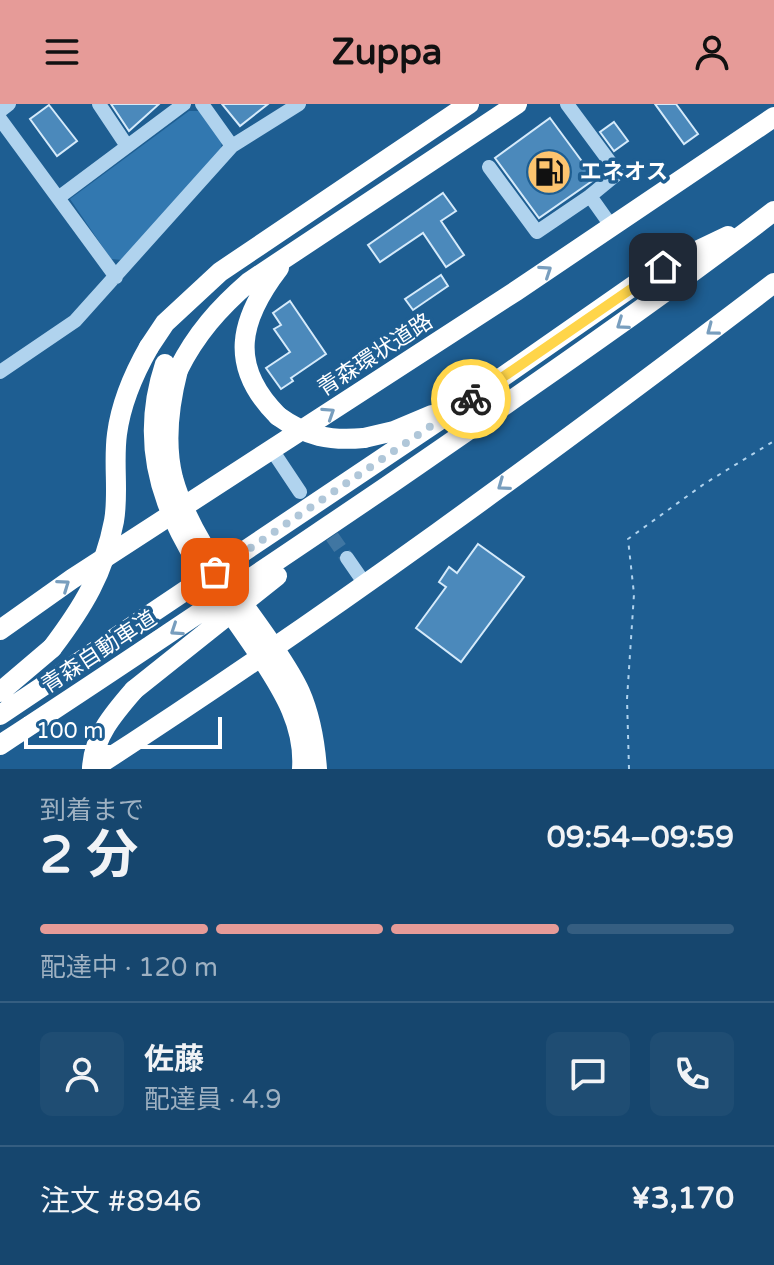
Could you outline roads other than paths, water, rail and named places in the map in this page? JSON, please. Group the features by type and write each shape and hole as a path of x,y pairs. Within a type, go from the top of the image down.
{"highway":[{"path":"0,692 52,648 81,610 101,567 114,519 116,436 124,403 134,373 165,323 220,272 469,104"},
{"path":"317,769 315,741 299,689 209,554 173,478 168,440 172,367 221,307 249,282 517,104"},
{"path":"769,104 774,108"},
{"name":"青森環状道路","path":"0,630 86,570 612,227 774,117"},
{"name":"青森自動車道","path":"0,715 468,401 636,284 663,267 774,211"},
{"name":"青森自動車道","path":"0,745 154,645 475,426 658,299 774,211"},
{"path":"291,225 196,312 154,404 152,439 159,483 176,525 288,701 300,740 302,769"},
{"path":"287,259 259,295 248,323 244,355 251,380 265,403 278,416 315,438 335,441 394,431 468,401"},
{"path":"92,769 365,584 615,404 774,283"},
{"path":"92,769 92,758 100,736 113,714 134,690 475,426"}],"street":[{"path":"0,111 9,104"},
{"path":"99,104 127,146"},
{"path":"58,198 184,104"},
{"path":"202,104 232,146"},
{"path":"0,372 75,321 232,146 299,104"},
{"path":"489,167 537,232 590,196 618,173 567,104"},
{"path":"0,119 116,277"},
{"path":"590,196 612,227"},
{"path":"272,450 300,492"},
{"path":"347,558 365,584"}],"tunnel":[{"path":"308,502 347,558"}],"place":[{"name":"エネオス","path":"549,172"}]}
